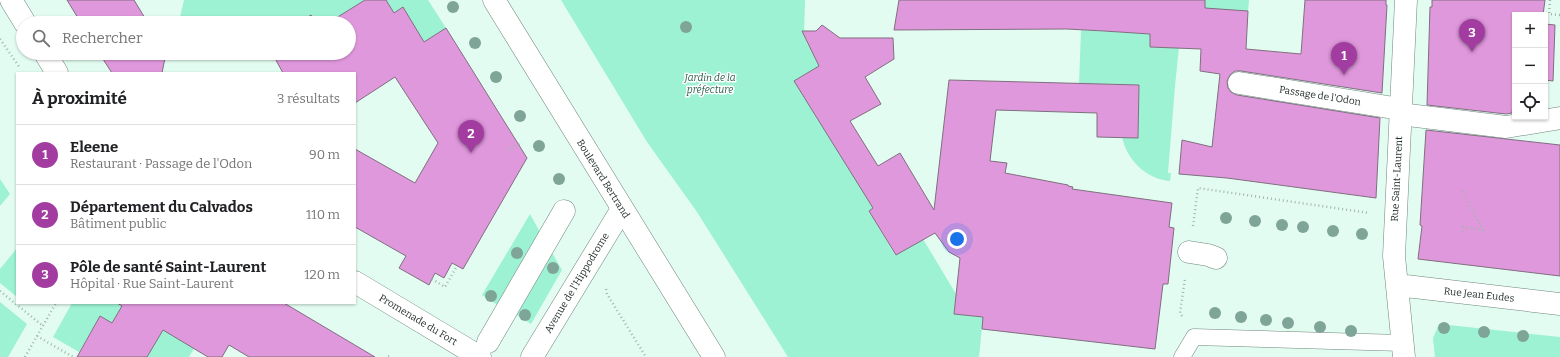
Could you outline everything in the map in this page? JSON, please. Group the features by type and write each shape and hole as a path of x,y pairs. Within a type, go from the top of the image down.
{"street":[{"path":"11,0 21,16"},
{"name":"Boulevard Bertrand","path":"494,0 714,357"},
{"name":"Rue Saint-Laurent","path":"1403,350 1394,256 1406,0"},
{"path":"49,60 56,72"},
{"name":"Passage de l'Odon","path":"1239,83 1272,84 1400,111 1506,128 1560,118"},
{"name":"Avenue de l'Hippodrome","path":"532,357 622,209"},
{"path":"484,350 564,211"},
{"path":"1189,252 1216,258"},
{"name":"Promenade du Fort","path":"356,283 484,350"},
{"name":"Rue Jean Eudes","path":"1397,285 1560,304"}],"lane":[{"path":"1182,357 1194,337 1403,350"}],"path":[{"path":"1550,0 1548,14 1560,15"},
{"path":"0,39 22,72"},
{"path":"508,150 522,142"},
{"path":"1194,337 1180,313 1198,188 1373,214"},
{"path":"1462,191 1483,230 1463,228 1462,232"},
{"path":"432,279 445,287 457,266"},
{"path":"606,288 607,294 646,357"},
{"path":"0,291 43,326"},
{"path":"25,357 55,304"},
{"path":"37,336 73,357"}],"green space":[{"path":"184,0 365,0 346,12 348,16 180,16"},
{"path":"386,0 428,0 446,28 423,43 394,13"},
{"name":"Jardin de la préfecture","path":"561,0 805,0 804,36 819,66 794,81 873,208 869,211 895,255 923,239 956,294 954,314 983,317 979,357 788,357 697,212 647,142"},
{"path":"1205,0 1249,0 1248,11 1205,8"},
{"path":"356,28 370,51 356,52"},
{"path":"1081,30 1150,34 1150,47 1180,37 1168,173 1171,173 1170,181 1153,177 1139,167 1128,153 1122,137 1138,137 1139,85 1079,84"},
{"path":"0,179 10,194 0,206"},
{"path":"530,214 541,234 499,306 482,295"},
{"path":"16,249 16,296 0,283 0,269"},
{"path":"551,251 562,270 531,324 515,314"},
{"path":"0,302 27,324 8,357 0,357"},
{"path":"71,304 123,304 112,323 100,316 79,352 53,337"},
{"path":"167,323 206,328 189,357 147,357"},
{"path":"1439,324 1560,337 1560,357 1435,357 1433,338"}],"building":[{"path":"67,0 134,0 144,16 77,16"},
{"path":"365,0 386,0 394,13 403,7 424,42 446,28 527,158 463,269 452,263 444,278 435,273 429,285 399,268 406,256 356,228 356,150 415,183 438,143 395,77 356,102 356,72 282,72 276,60 356,60 356,16 339,16"},
{"path":"899,0 1205,0 1205,8 1248,11 1246,49 1301,54 1305,0 1386,0 1387,5 1382,93 1241,71 1235,71 1230,75 1227,81 1228,88 1231,92 1237,95 1380,118 1376,198 1227,178 1179,174 1182,140 1212,147 1220,74 1200,71 1201,49 1150,47 1150,34 1104,31 1067,29 894,30"},
{"path":"1432,0 1545,0 1543,12 1512,12 1512,113 1506,114 1427,105 1430,7 1432,7"},
{"path":"1548,24 1555,25 1553,81 1548,80"},
{"path":"822,25 840,38 893,38 894,59 865,77 881,104 850,121 878,166 900,153 934,210 949,80 1139,85 1138,138 1097,137 1097,113 996,110 990,161 1007,163 1005,173 1068,185 1073,187 1072,189 1172,203 1169,227 1174,228 1168,284 1163,284 1155,349 982,329 983,317 954,314 960,258 949,252 935,233 896,255 869,211 873,208 794,81 819,66 802,31 816,31"},
{"path":"104,60 165,60 162,72 111,72"},
{"path":"1426,130 1560,145 1560,276 1418,259 1422,226 1420,225"},
{"path":"119,304 286,304 375,357 249,357 229,345 222,357 208,357 163,330 147,357 77,357 100,316 112,323 122,306"}],"place":[{"name":"Pôle de santé Saint-Laurent","path":"1472,52"},
{"name":"Eleene","path":"1344,75"},
{"name":"Département du Calvados","path":"471,153"}]}
